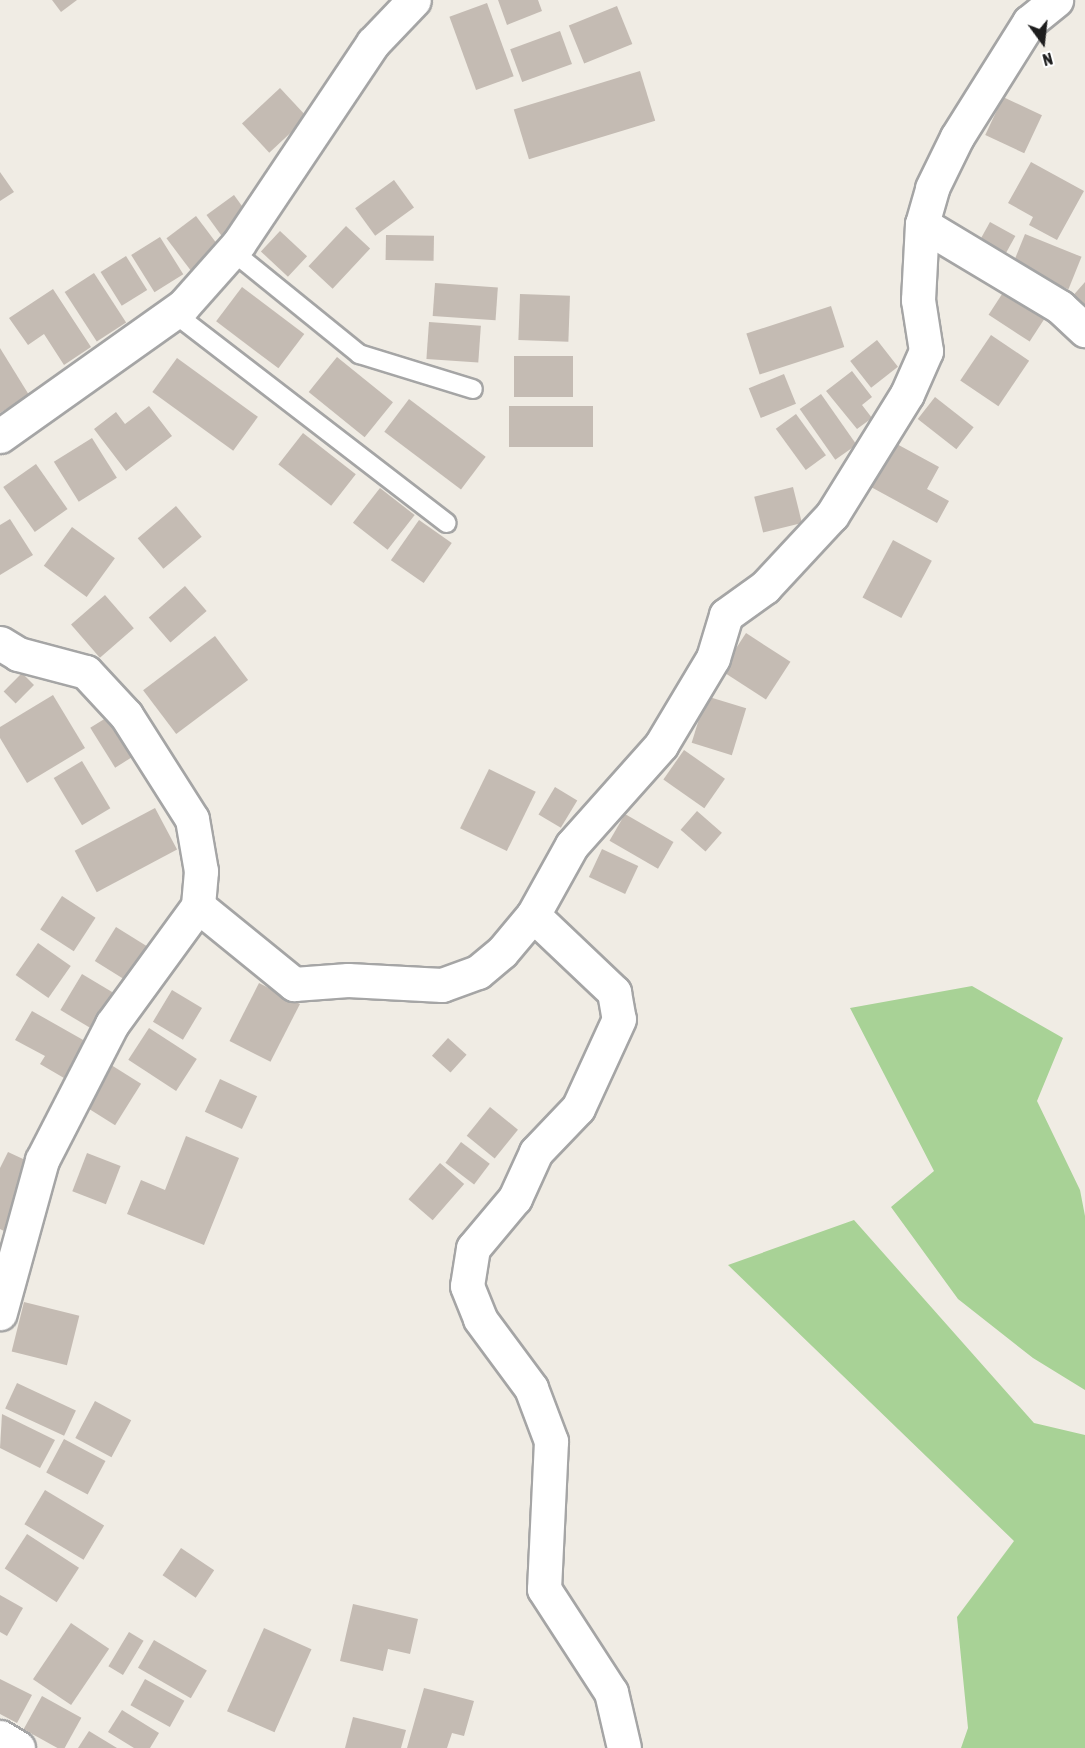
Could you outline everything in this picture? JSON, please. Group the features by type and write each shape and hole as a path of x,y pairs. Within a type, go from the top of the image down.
{"street":[{"path":"0,436 174,313 232,250 373,43 414,0"},
{"path":"198,906 294,984 348,980 442,985 478,972 533,915 572,845 661,745 713,658 726,615 765,587 832,515 907,394 926,351 918,300 922,224 957,137 1029,22 1056,0"},
{"path":"922,224 1060,307 1085,330"},
{"path":"0,643 18,654 86,672 126,715 192,819 201,872 198,906 112,1024 42,1160 0,1313"},
{"path":"533,915 614,992 619,1019 578,1108 536,1152 515,1198 473,1248 467,1286 480,1319 531,1388 551,1441 544,1589 611,1692 624,1748"},
{"path":"0,1737 18,1748"}],"lane":[{"path":"232,250 359,354 473,389"},
{"path":"174,313 447,523"}],"green space":[{"path":"972,986 1063,1038 1037,1101 1080,1190 1085,1216 1085,1390 1033,1358 958,1299 891,1207 934,1171 850,1008"},
{"path":"854,1220 1034,1423 1085,1435 1085,1748 961,1748 968,1728 957,1617 1014,1541 728,1265"}],"building":[{"path":"52,0 77,0 61,12"},
{"path":"498,0 538,0 542,11 507,25"},
{"path":"487,3 514,76 476,90 449,17"},
{"path":"617,6 632,44 584,63 569,25"},
{"path":"560,31 572,64 522,82 510,49"},
{"path":"640,71 655,121 529,159 514,110"},
{"path":"280,88 307,117 269,153 242,123"},
{"path":"1003,97 1042,115 1024,153 985,135"},
{"path":"1031,162 1084,191 1057,240 1029,225 1033,217 1008,203"},
{"path":"0,172 14,192 0,201"},
{"path":"394,180 414,208 375,236 355,208"},
{"path":"234,195 251,218 224,238 206,215"},
{"path":"196,216 221,249 191,271 166,238"},
{"path":"990,222 1015,236 1003,259 977,245"},
{"path":"346,226 370,249 333,289 308,266"},
{"path":"280,231 307,256 288,277 261,251"},
{"path":"1025,234 1082,257 1068,289 1012,266"},
{"path":"386,235 434,236 434,261 386,260"},
{"path":"160,237 183,274 154,292 131,255"},
{"path":"126,256 147,290 122,306 101,272"},
{"path":"94,273 126,322 97,342 65,292"},
{"path":"1085,282 1085,312 1070,299"},
{"path":"435,283 498,287 496,320 433,316"},
{"path":"242,287 304,334 278,368 216,321"},
{"path":"1006,288 1047,315 1030,342 989,315"},
{"path":"53,289 91,347 64,365 44,334 28,345 9,318"},
{"path":"520,294 570,296 568,342 518,340"},
{"path":"831,306 844,347 760,374 746,334"},
{"path":"429,322 481,326 478,363 426,359"},
{"path":"991,335 1029,361 998,406 960,381"},
{"path":"877,340 898,367 871,388 850,361"},
{"path":"0,348 29,395 0,413"},
{"path":"514,356 573,356 573,397 514,397"},
{"path":"337,357 393,402 365,437 309,392"},
{"path":"177,358 258,417 233,451 152,392"},
{"path":"852,371 872,397 862,405 872,418 857,429 826,391"},
{"path":"784,374 796,404 761,418 749,388"},
{"path":"821,394 857,445 835,460 800,409"},
{"path":"935,397 974,427 956,449 918,419"},
{"path":"409,399 486,457 461,490 384,432"},
{"path":"149,406 172,436 126,471 94,429 116,412 125,424"},
{"path":"509,406 593,406 593,447 509,447"},
{"path":"796,414 826,455 806,470 776,429"},
{"path":"303,433 356,474 331,506 278,465"},
{"path":"92,438 117,478 79,502 54,462"},
{"path":"895,443 939,467 927,489 949,501 937,523 871,487"},
{"path":"36,464 68,509 35,532 3,487"},
{"path":"793,487 802,523 763,533 754,497"},
{"path":"380,488 415,515 388,550 353,523"},
{"path":"176,506 202,537 163,569 138,538"},
{"path":"10,519 33,555 0,575 0,525"},
{"path":"419,520 452,543 424,583 391,560"},
{"path":"72,527 115,558 87,597 44,566"},
{"path":"893,540 932,561 901,618 862,597"},
{"path":"185,586 207,611 170,642 149,617"},
{"path":"105,595 134,628 100,658 71,625"},
{"path":"746,633 790,662 766,700 721,671"},
{"path":"215,636 248,680 176,734 143,690"},
{"path":"22,673 34,685 16,703 4,691"},
{"path":"53,695 85,748 27,783 0,738 0,727"},
{"path":"706,696 746,708 732,755 692,743"},
{"path":"114,713 139,753 115,768 90,728"},
{"path":"684,750 725,779 704,808 663,779"},
{"path":"82,761 110,808 82,825 54,778"},
{"path":"489,769 536,792 507,851 460,828"},
{"path":"555,787 577,800 561,828 539,814"},
{"path":"155,808 177,849 97,892 75,851"},
{"path":"697,811 722,833 706,852 681,830"},
{"path":"625,814 673,842 658,869 610,841"},
{"path":"602,849 638,866 625,894 589,877"},
{"path":"62,896 96,918 74,951 40,930"},
{"path":"116,927 147,946 125,980 95,961"},
{"path":"38,943 71,966 48,998 16,975"},
{"path":"82,974 115,994 94,1030 60,1010"},
{"path":"259,983 300,1004 270,1062 229,1041"},
{"path":"172,990 202,1008 183,1040 153,1022"},
{"path":"32,1011 85,1041 64,1078 40,1064 45,1056 15,1040"},
{"path":"149,1028 197,1059 176,1091 128,1060"},
{"path":"448,1038 467,1055 451,1073 432,1056"},
{"path":"108,1063 141,1084 115,1125 82,1105"},
{"path":"220,1079 257,1096 242,1129 205,1112"},
{"path":"490,1107 518,1130 495,1158 467,1136"},
{"path":"186,1136 239,1158 204,1245 127,1214 141,1180 165,1190"},
{"path":"461,1142 490,1164 474,1184 445,1163"},
{"path":"8,1152 36,1165 4,1231 0,1229 0,1168"},
{"path":"87,1153 121,1166 106,1204 72,1191"},
{"path":"440,1163 464,1184 433,1220 409,1199"},
{"path":"24,1302 79,1316 67,1365 12,1351"},
{"path":"17,1383 76,1410 64,1436 5,1408"},
{"path":"95,1401 131,1420 111,1457 75,1438"},
{"path":"2,1414 55,1440 40,1468 0,1448"},
{"path":"64,1439 105,1461 88,1495 46,1473"},
{"path":"45,1490 104,1526 84,1560 24,1524"},
{"path":"27,1534 79,1568 57,1602 5,1568"},
{"path":"181,1548 214,1570 196,1598 163,1575"},
{"path":"0,1595 23,1608 7,1636 0,1632"},
{"path":"353,1604 418,1619 410,1654 388,1649 383,1671 340,1661"},
{"path":"71,1623 109,1649 71,1705 33,1679"},
{"path":"264,1628 312,1649 274,1732 227,1711"},
{"path":"129,1632 144,1641 123,1675 108,1666"},
{"path":"154,1640 207,1670 191,1698 138,1668"},
{"path":"0,1679 32,1695 17,1723 0,1714"},
{"path":"145,1679 184,1701 170,1727 130,1705"},
{"path":"424,1688 474,1701 464,1736 452,1733 447,1748 407,1748"},
{"path":"42,1696 81,1718 65,1748 57,1748 24,1729"},
{"path":"122,1710 159,1733 150,1748 134,1748 108,1732"},
{"path":"353,1717 406,1730 401,1748 345,1748"},
{"path":"89,1731 117,1748 78,1748"}]}
